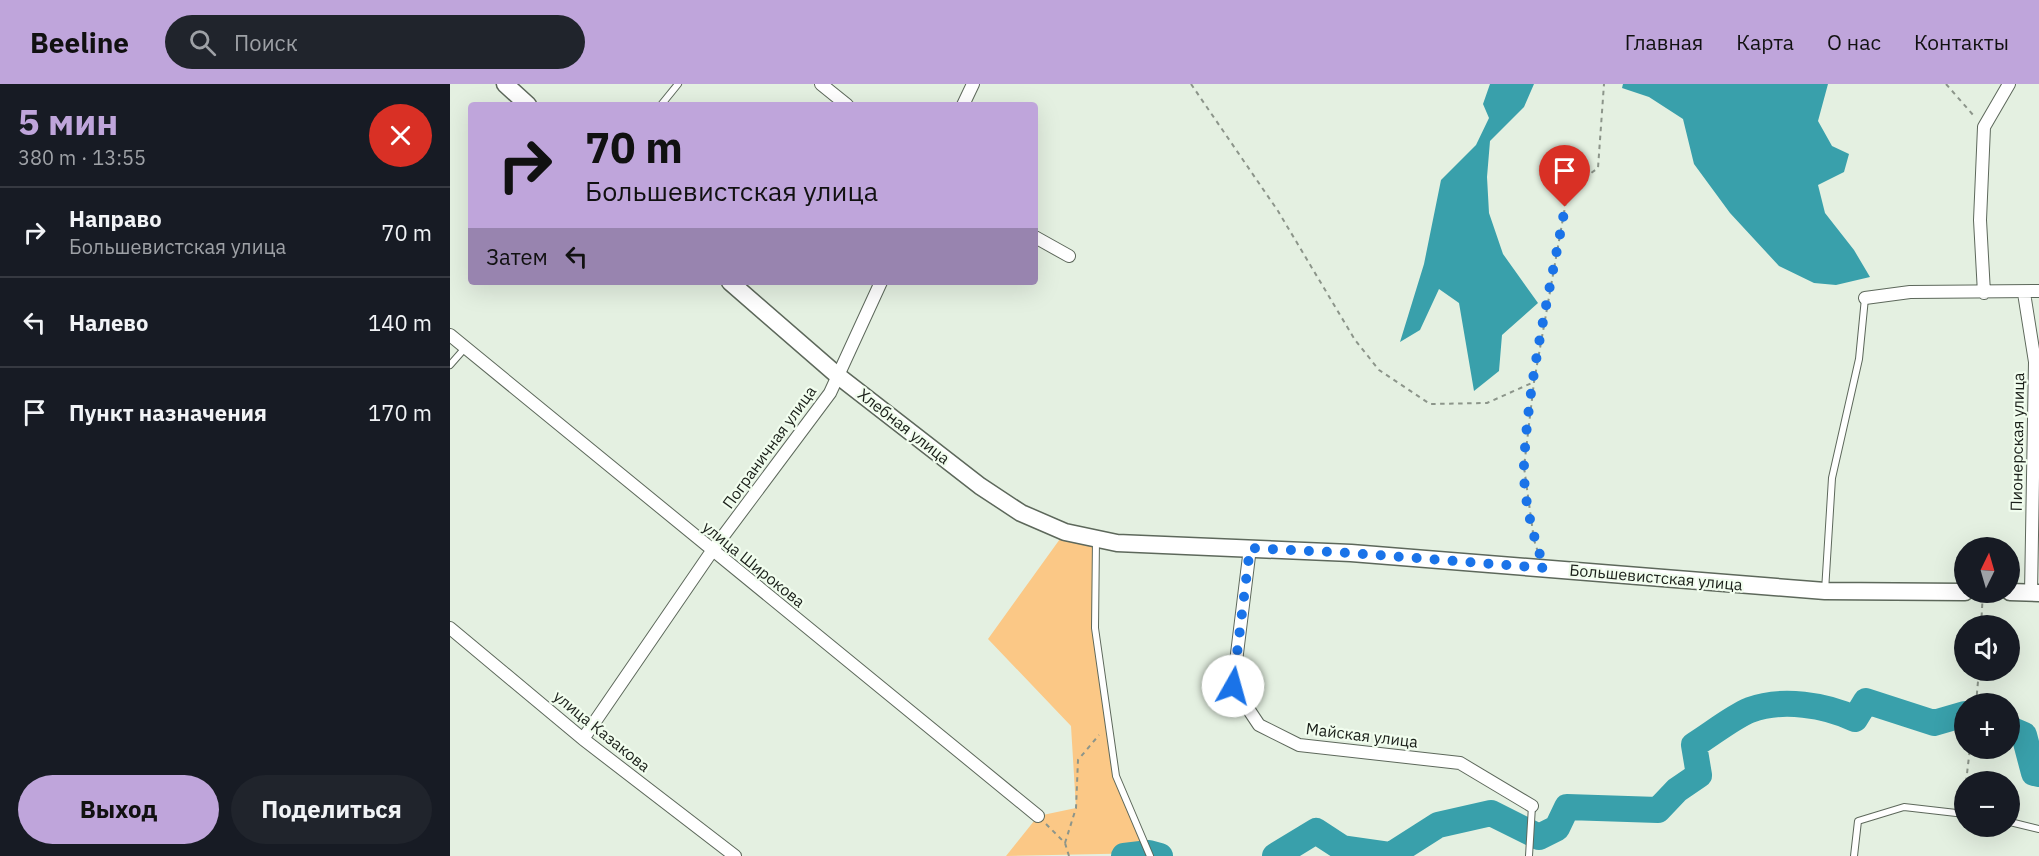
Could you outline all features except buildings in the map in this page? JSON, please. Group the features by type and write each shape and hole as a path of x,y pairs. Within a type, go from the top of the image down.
{"street":[{"path":"505,84 525,102"},
{"path":"821,84 843,102"},
{"path":"964,102 973,84"},
{"path":"1984,293 1980,220 1984,127 2009,84"},
{"path":"1038,239 1069,256"},
{"name":"Хлебная улица","path":"733,285 837,375 980,486 1021,513 1065,532 1096,538"},
{"name":"Пограничная улица","path":"583,739 712,551 830,393 880,285"},
{"path":"1865,298 1910,292 2024,293 2039,291"},
{"name":"Пионерская улица","path":"2024,293 2035,362 2035,593"},
{"name":"улица Широкова","path":"450,335 1038,816"},
{"name":"Большевистская улица","path":"1096,538 1117,543 1351,553 1825,591 1954,592"},
{"name":"Майская улица","path":"1250,548 1233,686 1259,725 1299,745 1460,763 1532,806"},
{"path":"2020,592 2035,593"},
{"name":"улица Казакова","path":"450,628 583,739 735,856"}],"lane":[{"path":"663,102 678,84"},
{"path":"1825,591 1832,478 1859,359 1865,298"},
{"path":"450,365 465,348"},
{"path":"1096,538 1095,628 1116,776 1150,856"},
{"path":"1529,856 1532,806"},
{"path":"1854,856 1858,821 1904,807 1954,812"},
{"path":"2020,824 2039,829"}],"path":[{"path":"1191,84 1278,211 1355,340 1379,370 1430,404 1487,403 1534,382"},
{"path":"1545,568 1534,540 1524,467 1534,382 1568,190 1598,168 1604,84"},
{"path":"1946,84 1984,127"},
{"path":"1065,843 1076,808 1078,760 1109,723"},
{"path":"1038,816 1065,843 1069,856"}],"shaded area":[{"path":"1065,532 1096,538 1095,628 1116,776 1149,853 1006,856 1038,816 1076,808 1071,726 988,639"}],"water":[{"path":"1490,84 1534,84 1524,107 1490,141 1487,177 1489,213 1503,254 1538,303 1502,335 1499,371 1474,391 1459,303 1439,289 1420,330 1400,342 1424,264 1441,180 1476,145 1489,118 1483,104"},
{"path":"1623,84 1828,84 1818,121 1832,146 1849,154 1844,172 1818,185 1825,213 1854,250 1870,277 1836,285 1814,283 1779,266 1730,213 1694,164 1683,119 1649,97 1622,88"}],"waterway":[{"path":"1275,856 1316,831 1342,848 1391,855 1438,825 1491,813 1539,837 1557,828 1567,807 1658,810 1677,790 1699,775 1694,745 1736,717 1763,706 1804,705 1831,710 1855,719 1866,701 1934,723 1954,717"},
{"path":"2020,733 2024,735 2034,773 2039,774"},
{"path":"1124,856 1149,853 1160,856"}],"route":[{"path":"1233,686 1250,548 1351,553 1545,568 1534,540 1524,467 1534,382 1565,207"}]}
